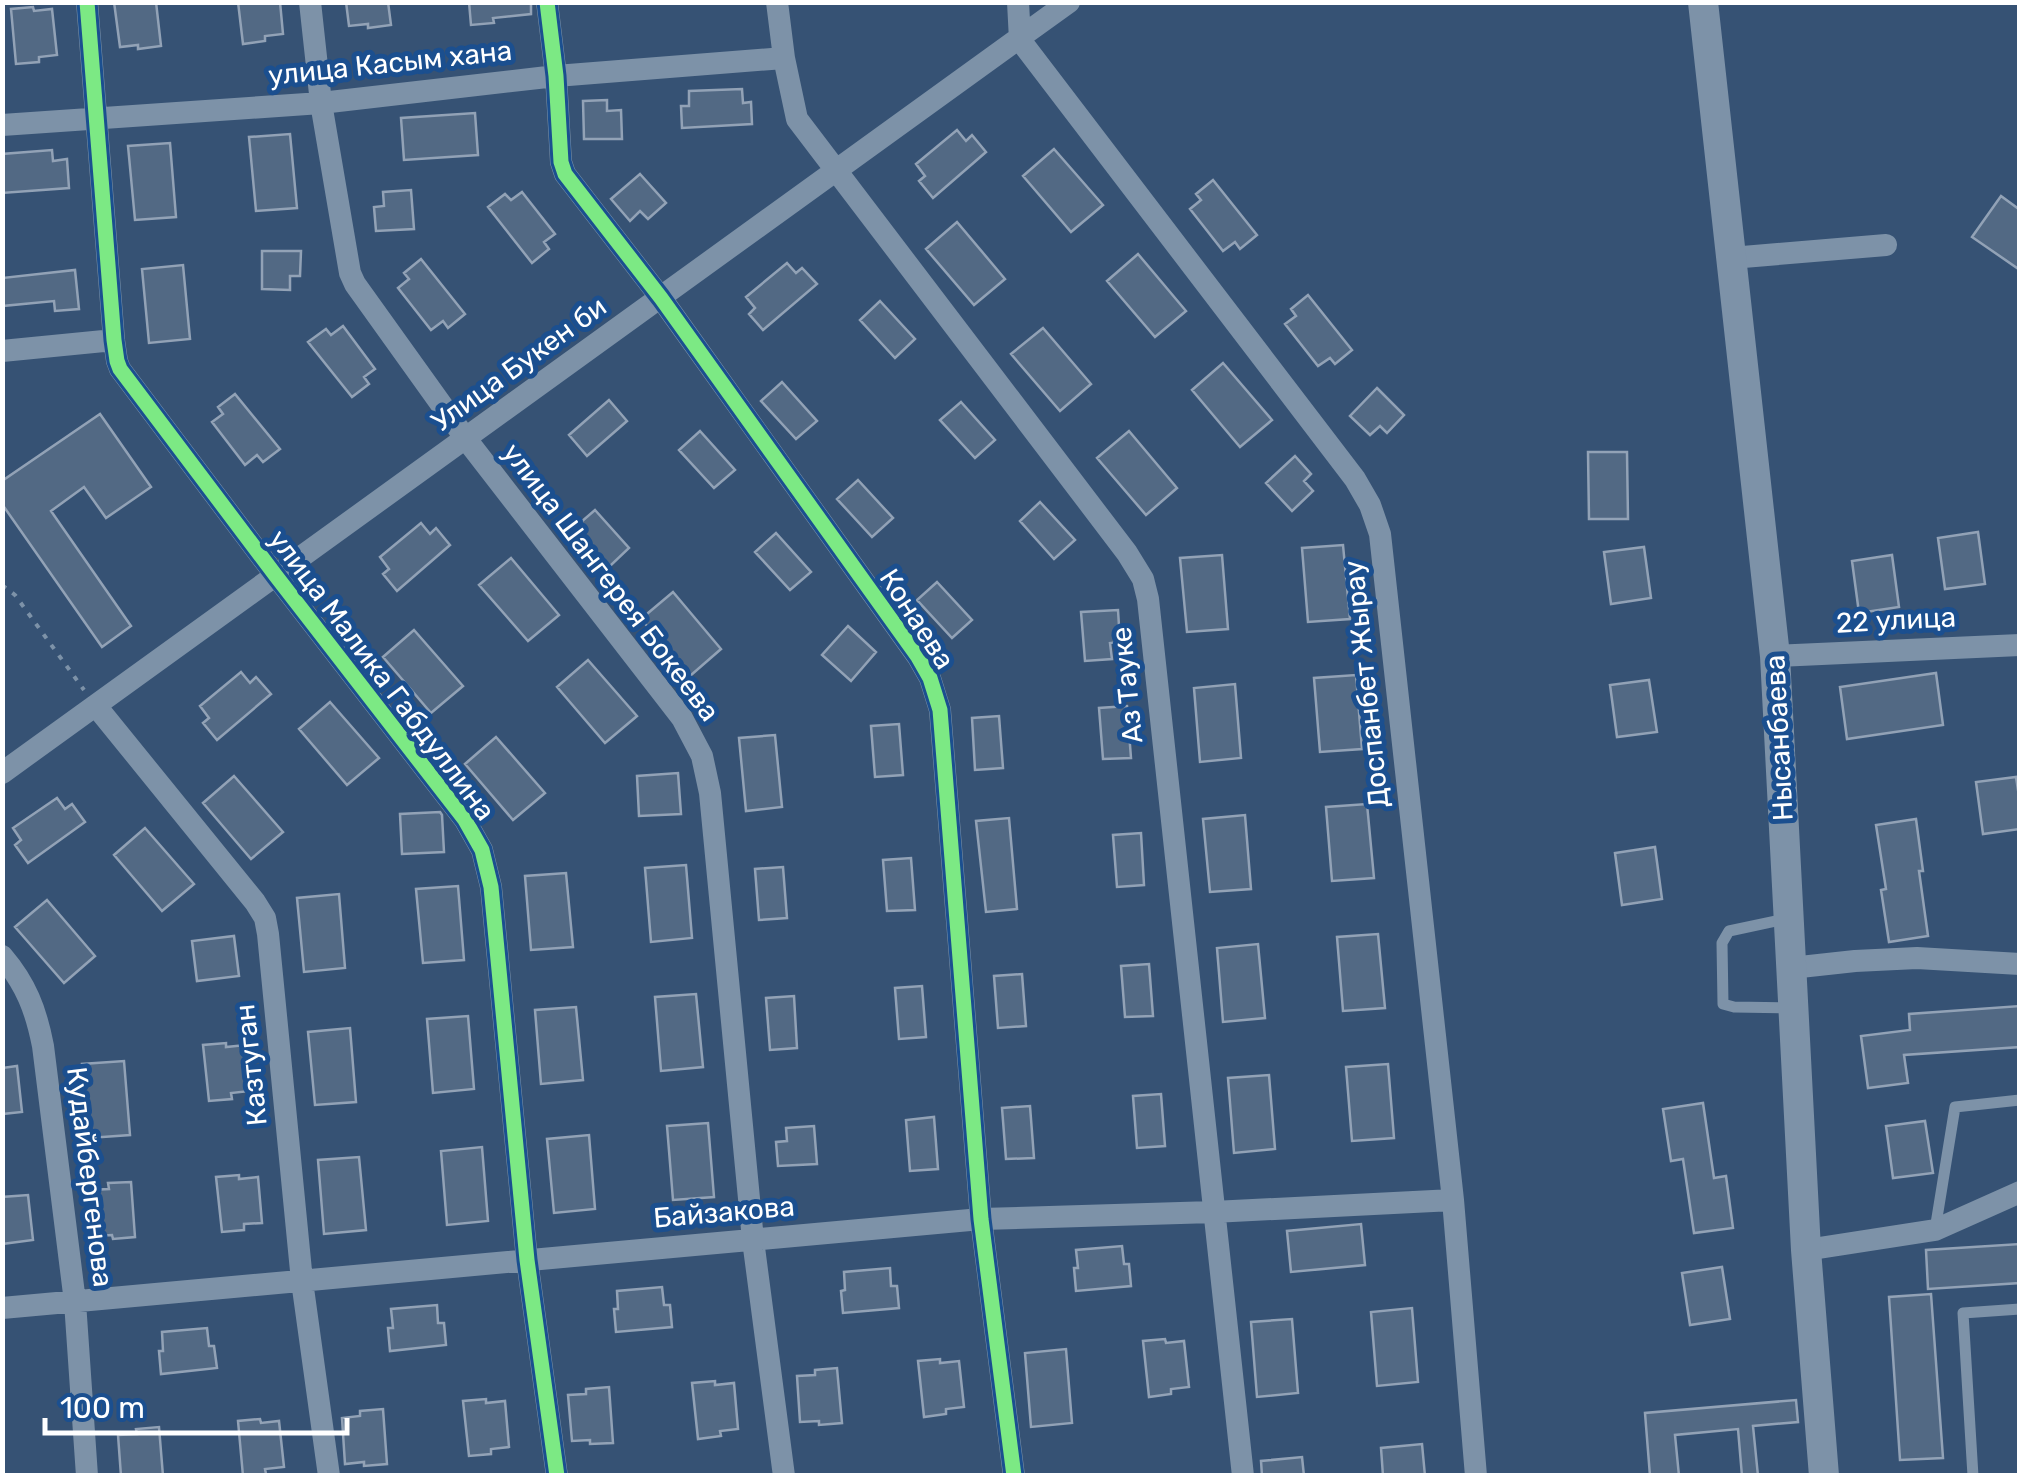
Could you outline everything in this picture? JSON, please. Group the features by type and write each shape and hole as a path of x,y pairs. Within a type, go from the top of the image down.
{"street":[{"name":"улица Малика Габдуллина","path":"87,2 114,340 120,369 465,820 482,850 492,887 527,1260 557,1476"},
{"name":"улица Шангерея Бокеева","path":"310,2 321,103 355,284 466,439 682,718 702,756 710,793 753,1240 784,1476"},
{"name":"Конаева","path":"547,2 560,162 566,174 661,298 930,678 940,710 980,1219 1014,1476"},
{"name":"Аз Тауке","path":"776,2 797,119 1127,553 1142,578 1150,618 1243,1476"},
{"path":"1018,2 1020,40"},
{"name":"Улица Букен би","path":"2,773 1069,2"},
{"name":"Нысанбаева","path":"1703,2 1775,656 1806,1250 1824,1476"},
{"name":"Доспанбет Жырау","path":"1020,40 1355,478 1380,534 1453,1200 1476,1476"},
{"name":"улица Касым хана","path":"2,125 321,103 556,76 784,58"},
{"path":"1731,258 1886,245"},
{"path":"2,351 114,340"},
{"name":"22 улица","path":"1775,656 2020,645"},
{"name":"Казтуган","path":"96,706 265,918 302,1281 328,1476"},
{"name":"Кудайбергенова","path":"2,956 36,1012 42,1046 76,1302 87,1476"},
{"path":"1791,968 1917,958 2020,964"},
{"path":"1806,1250 1936,1230 2020,1192"},
{"name":"Байзакова","path":"2,1308 980,1219 1453,1200"}],"lane":[{"path":"1789,918 1729,931 1722,942 1723,1004 1794,1008"},
{"path":"1936,1230 1955,1107 2020,1100"},
{"path":"1973,1476 1963,1313 2020,1309"}],"path":[{"path":"2,585 15,595 96,706"}],"building":[{"path":"114,2 156,2 161,46 120,47"},
{"path":"238,2 280,2 283,34 243,44"},
{"path":"346,2 388,2 391,25 349,26"},
{"path":"469,2 531,2 531,14 471,25"},
{"path":"33,7 34,11 52,9 57,55 16,64 11,9"},
{"path":"742,89 743,103 751,102 752,124 682,128 681,106 689,106 689,91"},
{"path":"607,100 607,111 621,110 622,139 584,139 583,101"},
{"path":"475,113 478,155 404,160 401,118"},
{"path":"957,130 966,141 972,135 986,152 933,198 919,181 925,176 916,164"},
{"path":"290,134 297,208 256,211 249,137"},
{"path":"170,143 176,217 135,220 128,146"},
{"path":"1054,149 1103,205 1071,232 1023,176"},
{"path":"52,150 53,161 67,159 69,188 2,193 2,154"},
{"path":"640,174 666,203 648,219 640,211 630,221 611,199"},
{"path":"1213,180 1257,235 1240,249 1235,242 1223,251 1190,209 1201,200 1196,194"},
{"path":"411,190 414,229 376,231 374,207 384,206 383,192"},
{"path":"522,192 555,234 544,242 549,249 532,263 488,207 505,194 511,200"},
{"path":"2001,196 2020,210 2020,270 1972,237"},
{"path":"957,222 1005,279 974,305 926,249"},
{"path":"262,251 301,251 300,276 290,276 290,290 262,289"},
{"path":"1138,254 1186,311 1155,337 1107,281"},
{"path":"421,259 465,314 448,328 443,321 431,330 398,288 409,279 404,273"},
{"path":"787,263 796,273 802,268 817,284 763,330 749,314 755,308 746,297"},
{"path":"183,265 190,339 149,343 142,269"},
{"path":"75,270 79,309 55,311 54,301 2,306 2,278"},
{"path":"1308,295 1352,350 1335,364 1330,358 1318,366 1285,324 1296,316 1291,309"},
{"path":"880,301 915,339 895,358 860,320"},
{"path":"343,326 375,369 364,377 369,384 352,397 308,342 326,329 331,335"},
{"path":"1043,328 1091,384 1060,411 1011,354"},
{"path":"1223,363 1272,420 1240,447 1192,390"},
{"path":"782,382 817,421 796,439 761,401"},
{"path":"1377,388 1404,415 1387,433 1380,426 1370,435 1350,416"},
{"path":"235,394 280,449 263,462 257,455 245,465 212,422 223,414 218,407"},
{"path":"609,400 627,421 587,456 569,435"},
{"path":"961,402 995,440 975,458 940,420"},
{"path":"100,414 151,487 106,518 84,487 51,511 131,626 102,647 2,504 2,481"},
{"path":"700,431 735,470 714,488 679,450"},
{"path":"1129,431 1177,488 1146,515 1097,458"},
{"path":"1588,452 1627,452 1628,519 1589,519"},
{"path":"1295,456 1311,474 1304,481 1313,491 1292,511 1266,483"},
{"path":"858,480 893,518 872,537 837,499"},
{"path":"1040,502 1075,540 1054,559 1020,521"},
{"path":"595,510 629,548 609,567 574,528"},
{"path":"421,523 430,534 436,528 450,545 397,591 383,574 389,569 380,557"},
{"path":"1978,532 1985,584 1945,589 1938,538"},
{"path":"776,533 811,572 790,590 755,552"},
{"path":"1343,545 1350,619 1308,622 1302,548"},
{"path":"1644,547 1651,598 1611,604 1604,552"},
{"path":"1222,555 1228,629 1187,632 1180,558"},
{"path":"1892,555 1899,607 1859,613 1852,561"},
{"path":"511,558 559,615 528,641 479,585"},
{"path":"937,582 972,620 952,638 917,600"},
{"path":"673,592 721,649 690,676 641,619"},
{"path":"1118,610 1120,642 1110,643 1112,659 1085,661 1081,612"},
{"path":"848,626 876,652 851,681 822,655"},
{"path":"414,630 463,686 431,713 383,657"},
{"path":"588,660 637,716 605,743 557,687"},
{"path":"241,672 250,683 256,677 271,694 217,740 203,723 209,718 200,706"},
{"path":"1936,673 1943,725 1847,739 1840,687"},
{"path":"1356,675 1362,749 1320,752 1314,678"},
{"path":"1649,680 1657,732 1617,737 1610,685"},
{"path":"1235,684 1241,758 1200,762 1194,688"},
{"path":"330,702 379,758 347,785 299,729"},
{"path":"1127,706 1131,758 1103,759 1099,708"},
{"path":"999,716 1003,768 975,770 972,718"},
{"path":"899,724 903,775 875,777 871,726"},
{"path":"775,735 782,807 746,811 739,738"},
{"path":"496,737 545,793 513,820 465,764"},
{"path":"678,773 681,814 639,816 637,776"},
{"path":"234,776 283,832 251,859 203,803"},
{"path":"2016,777 2020,829 1983,834 1976,782"},
{"path":"57,798 65,809 72,804 85,822 28,863 15,845 21,840 13,828"},
{"path":"1367,804 1374,878 1332,881 1326,807"},
{"path":"440,812 444,852 402,854 400,814"},
{"path":"1245,815 1251,889 1210,892 1203,819"},
{"path":"1009,818 1017,909 986,912 976,821"},
{"path":"1916,819 1928,936 1889,942 1876,825"},
{"path":"145,828 194,884 162,911 114,855"},
{"path":"1141,833 1144,885 1117,887 1113,835"},
{"path":"1655,847 1662,899 1622,905 1615,853"},
{"path":"911,858 915,910 887,911 883,860"},
{"path":"686,865 692,938 651,942 645,868"},
{"path":"783,867 787,918 759,920 755,869"},
{"path":"566,873 573,947 531,950 525,876"},
{"path":"458,886 464,960 423,963 416,889"},
{"path":"339,894 345,968 304,972 297,898"},
{"path":"47,900 95,956 64,983 15,927"},
{"path":"1378,934 1385,1008 1343,1011 1337,937"},
{"path":"234,936 239,976 197,981 192,941"},
{"path":"1258,944 1265,1018 1223,1022 1217,948"},
{"path":"1149,964 1153,1016 1125,1017 1121,966"},
{"path":"1022,974 1026,1026 998,1028 994,976"},
{"path":"922,986 926,1037 899,1039 895,988"},
{"path":"696,994 703,1067 661,1071 655,997"},
{"path":"794,996 797,1048 770,1050 766,998"},
{"path":"2020,1006 2020,1047 1904,1055 1908,1083 1868,1088 1861,1036 1910,1030 1909,1014"},
{"path":"576,1007 583,1080 541,1084 535,1010"},
{"path":"468,1016 474,1089 433,1093 427,1019"},
{"path":"350,1028 356,1102 315,1105 308,1032"},
{"path":"226,1043 226,1047 245,1045 250,1091 231,1093 232,1099 209,1101 203,1045"},
{"path":"124,1061 130,1135 89,1138 82,1064"},
{"path":"1388,1064 1394,1138 1352,1141 1346,1067"},
{"path":"17,1066 22,1112 2,1114 2,1068"},
{"path":"1269,1075 1275,1149 1234,1153 1228,1078"},
{"path":"1161,1094 1165,1146 1137,1148 1133,1096"},
{"path":"1703,1103 1714,1178 1726,1176 1733,1228 1694,1233 1683,1159 1671,1161 1663,1109"},
{"path":"1030,1106 1034,1158 1006,1159 1002,1108"},
{"path":"934,1117 938,1169 910,1171 906,1120"},
{"path":"1925,1121 1933,1173 1893,1178 1886,1126"},
{"path":"708,1123 714,1197 673,1200 667,1126"},
{"path":"814,1126 817,1164 778,1166 776,1142 787,1141 786,1128"},
{"path":"589,1135 595,1209 554,1213 547,1139"},
{"path":"482,1147 488,1221 447,1225 441,1151"},
{"path":"359,1157 366,1230 324,1234 318,1160"},
{"path":"239,1175 239,1179 258,1177 262,1223 222,1232 216,1177"},
{"path":"131,1182 135,1237 94,1236 90,1190 109,1189 108,1183"},
{"path":"28,1195 33,1240 2,1244 2,1197"},
{"path":"1361,1224 1365,1265 1291,1272 1287,1231"},
{"path":"2020,1244 2020,1283 1928,1289 1926,1250"},
{"path":"1122,1246 1131,1286 1076,1291 1076,1250"},
{"path":"1722,1267 1730,1319 1690,1325 1682,1273"},
{"path":"890,1268 899,1308 843,1313 844,1272"},
{"path":"662,1287 664,1305 670,1305 672,1327 616,1332 617,1291"},
{"path":"1931,1294 1943,1458 1900,1460 1889,1297"},
{"path":"437,1305 446,1345 390,1351 391,1309"},
{"path":"1412,1308 1418,1382 1377,1386 1371,1312"},
{"path":"1292,1319 1298,1393 1257,1397 1251,1322"},
{"path":"207,1328 217,1368 161,1374 162,1332"},
{"path":"1165,1339 1166,1343 1184,1341 1189,1387 1149,1397 1143,1341"},
{"path":"1066,1349 1072,1423 1031,1427 1025,1353"},
{"path":"940,1359 940,1363 959,1361 964,1407 924,1417 918,1361"},
{"path":"837,1368 842,1423 800,1422 797,1376"},
{"path":"715,1381 715,1385 734,1383 738,1429 698,1439 692,1383"},
{"path":"609,1387 613,1443 572,1441 568,1395"},
{"path":"486,1399 486,1403 505,1401 509,1447 469,1456 463,1401"},
{"path":"1796,1400 1798,1422 1753,1426 1758,1476 1742,1476 1738,1429 1675,1435 1679,1476 1650,1476 1645,1413"},
{"path":"383,1409 387,1464 345,1464 342,1418"},
{"path":"260,1419 261,1423 279,1421 284,1467 243,1476 238,1421"},
{"path":"159,1427 163,1476 121,1476 118,1435"},
{"path":"1422,1444 1425,1476 1383,1476 1381,1448"},
{"path":"1302,1457 1304,1476 1262,1476 1261,1461"}],"cycle path":[{"path":"87,2 114,340 120,369 465,820 482,850 491,887 527,1260 557,1476"},
{"path":"547,2 565,174 661,298 930,678 940,710 981,1219 1014,1476"}]}
